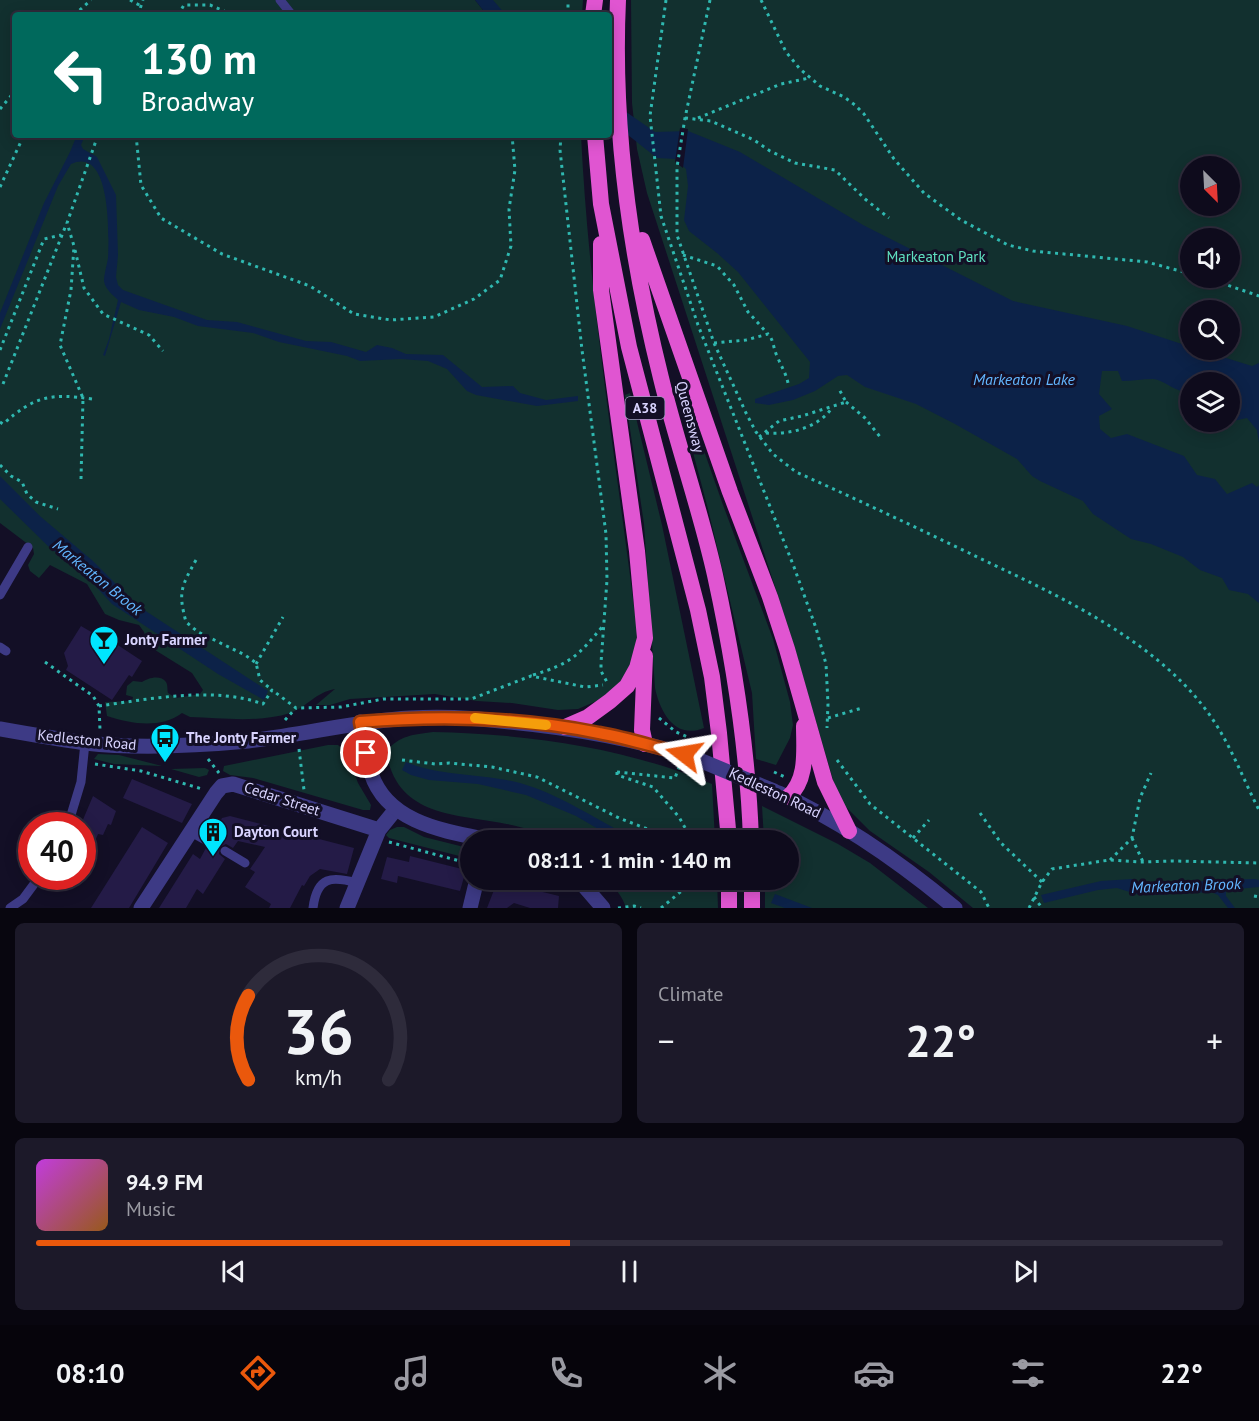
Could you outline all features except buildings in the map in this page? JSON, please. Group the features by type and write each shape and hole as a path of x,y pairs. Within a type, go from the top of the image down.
{"highway":[{"name":"Queensway","path":"618,0 616,85 626,200 661,378 715,573 736,680 745,751 750,830"},
{"name":"A38","path":"595,138 601,204 629,347 698,610 709,666 719,733 728,830"},
{"path":"626,200 770,597 825,782 849,831"},
{"path":"601,204 601,290 637,551 645,638 642,730 645,744"},
{"path":"565,727 588,717 613,689 627,686 637,668 645,638"},
{"path":"781,794 794,792 800,782 803,768 803,710"},
{"path":"729,890 729,908"},
{"path":"752,890 752,908"}],"street":[{"name":"Kedleston Road","path":"0,729 85,743 145,746 197,744 297,734 360,722 411,718 463,717 565,727 600,733 688,756 781,794 874,846 955,908"},
{"path":"360,722 371,774 381,793 396,809 417,822 460,834"},
{"name":"Cedar Street","path":"221,789 234,784 306,807 378,834"},
{"path":"141,908 221,789"},
{"path":"347,908 378,834 396,809"},
{"path":"470,908 474,890"},
{"path":"588,890 603,908"}],"lane":[{"path":"280,0 290,12"},
{"path":"0,595 28,547"},
{"path":"72,812 81,782 85,743"},
{"path":"191,832 209,842"},
{"path":"225,851 245,862"},
{"path":"313,908 317,894 329,879 337,878 357,884"},
{"path":"10,908 23,899 29,890"}],"path":[{"path":"77,12 91,0"},
{"path":"130,0 141,6"},
{"path":"139,12 143,0"},
{"path":"666,0 650,116 661,216 698,325 816,628 826,664 827,735"},
{"path":"710,0 685,117 677,167 677,235 714,343 756,432 773,454 796,472 1040,586 1122,633 1173,674 1206,709 1225,739 1259,810"},
{"path":"761,0 786,52 809,78 855,105 864,114 894,159 924,193 961,220 1008,245 1033,251 1148,262 1180,271"},
{"path":"180,12 184,5 210,5 226,12"},
{"path":"696,119 781,84 809,78"},
{"path":"0,109 12,95"},
{"path":"685,117 711,121 754,140 795,163 835,170 857,192 889,218"},
{"path":"0,187 23,138"},
{"path":"3,384 67,223 97,138"},
{"path":"136,138 141,185 161,218 222,254 310,286 354,314 391,320 434,317 474,299 500,280 511,246 509,209 515,170 512,138"},
{"path":"561,138 560,150 574,283 606,534 607,580 601,671 613,689"},
{"path":"67,223 84,288 103,314 149,335 163,351"},
{"path":"0,350 44,239 61,235"},
{"path":"74,246 71,290 60,345 83,398 81,479"},
{"path":"682,255 717,266 734,285 748,312 772,337 788,383"},
{"path":"1240,288 1259,296"},
{"path":"714,343 746,340 768,333"},
{"path":"839,389 846,402 865,418 881,438"},
{"path":"0,429 1,423 36,401 54,396 92,399"},
{"path":"759,436 779,421 846,402"},
{"path":"766,433 779,434 810,425 824,419 832,407"},
{"path":"0,465 11,476 22,482 27,494 36,502 58,509"},
{"path":"196,560 180,594 186,622 198,632 245,655 256,664 260,680 296,708 341,706 383,699 471,699 556,669 573,659 603,626"},
{"path":"256,664 283,617"},
{"path":"45,662 93,696 99,706 100,719"},
{"path":"531,676 585,687 613,689"},
{"path":"99,706 179,694 247,698 263,704 272,690"},
{"path":"296,708 306,807"},
{"path":"828,718 862,708"},
{"path":"653,712 676,732 690,738"},
{"path":"197,744 221,789"},
{"path":"686,830 679,817 653,787 617,775 617,772 675,778 688,756"},
{"path":"402,760 492,767 537,777 619,818 650,830"},
{"path":"83,761 221,789"},
{"path":"1110,860 1132,838 1140,798 1151,773"},
{"path":"848,776 870,804 981,892 989,908"},
{"path":"980,813 1001,843 1042,882"},
{"path":"913,838 929,820"},
{"path":"378,834 460,860"},
{"path":"1132,838 1143,862"},
{"path":"1029,908 1042,882 1052,869 1110,860 1259,864"},
{"path":"572,890 592,895"},
{"path":"661,908 683,890"},
{"path":"1035,897 1042,908"},
{"path":"613,908 634,906 641,908"}],"green space":[{"path":"0,0 475,0 485,12 12,12 12,138 581,138 590,259 604,383 637,631 635,657 620,684 599,700 578,709 558,710 435,694 350,699 330,705 316,705 335,689 322,693 290,713 266,718 190,717 182,713 155,723 126,721 107,716 105,702 132,701 133,697 126,695 127,686 133,681 142,682 150,678 161,678 167,683 168,693 176,698 200,694 203,690 192,673 147,645 144,632 139,625 105,614 87,584 50,565 39,578 30,571 28,565 34,554 33,548 0,523"},
{"path":"493,0 583,0 582,12 488,12"},
{"name":"Markeaton Park","path":"631,0 1259,0 1259,908 973,908 929,872 870,831 839,800 790,633 647,193 637,149 632,103"},
{"path":"683,391 773,639 790,702 793,725 790,738 776,765 756,759 752,693 677,392"},
{"path":"630,393 662,525 704,728 694,731 677,727 670,721 661,706 655,688 644,524 625,395"},
{"path":"433,732 468,733 539,740 610,752 679,771 712,784 714,830 530,830 430,808 410,797 395,778 386,751 402,739"},
{"path":"328,745 338,745 347,753 358,783 371,805 370,810 363,810 253,778 230,775 223,771 224,766"},
{"path":"98,754 119,755 162,766 114,764 94,759"},
{"path":"205,768 209,770 207,775 199,777 171,769"},
{"path":"762,806 838,844 870,863 928,908 765,908 765,890 799,890 799,830 763,830"},
{"path":"404,827 424,837 460,846 460,856 389,838 386,835 390,830"},
{"path":"616,890 717,890 718,908 626,908"}],"water":[{"path":"475,0 493,0 503,12 485,12"},
{"name":"Markeaton Lake","path":"612,102 655,132 688,131 740,152 863,225 1013,301 1127,326 1180,343 1180,360 1232,360 1252,366 1259,363 1259,443 1257,430 1247,418 1240,420 1240,372 1180,372 1180,390 1153,379 1122,381 1118,371 1102,371 1099,394 1112,409 1099,416 1100,429 1111,438 1127,434 1184,456 1197,475 1215,479 1227,494 1252,483 1257,487 1259,485 1259,603 1248,594 1229,590 1222,578 1200,570 1183,557 1151,544 1131,539 1093,514 1083,501 1040,481 1032,476 1017,459 955,424 916,404 865,387 847,375 838,376 815,391 793,400 769,405 755,403 755,399 799,384 809,378 810,362 738,272 689,231 684,220 688,186 686,169 676,159 657,158 612,122"},
{"path":"76,138 84,138 81,145 83,149 97,157 116,195 118,255 116,277 118,285 123,290 207,320 237,322 306,341 331,342 366,352 377,345 406,354 443,355 482,387 513,386 520,393 546,400 578,396 578,401 537,406 476,395 467,391 447,369 428,361 401,359 360,361 347,356 279,342 253,333 198,326 174,317 139,310 121,302 105,356 103,355 118,300 104,281 108,258 108,214 105,196 101,180 94,168 84,162 71,164 58,186 0,329 0,313 44,203"},
{"name":"Markeaton Brook","path":"0,476 41,517 93,561 138,606 268,691 264,700 218,674 112,604 89,579 48,546 0,499"},
{"path":"406,762 448,773 520,783 565,801 619,830 600,830 576,816 526,795 478,784 429,780 402,770"},
{"name":"Markeaton Brook","path":"1132,879 1145,884 1168,884 1255,879 1259,880 1259,887 1226,890 1226,896 1235,908 1228,908 1218,895 1211,892 1151,895 1136,894 1117,888 1098,890 1044,903 1041,895 1101,881"},
{"path":"775,894 812,908 785,908 771,903"}],"pier":[{"path":"680,128 688,129 683,168 675,162"}],"slow traffic":[{"path":"475,718 546,725"}],"place":[{"name":"Jonty Farmer","path":"104,666"},
{"name":"The Jonty Farmer","path":"165,764"},
{"name":"Dayton Court","path":"213,858"}],"route":[{"path":"366,753 360,722 463,717 565,727 600,733 684,754"}]}
